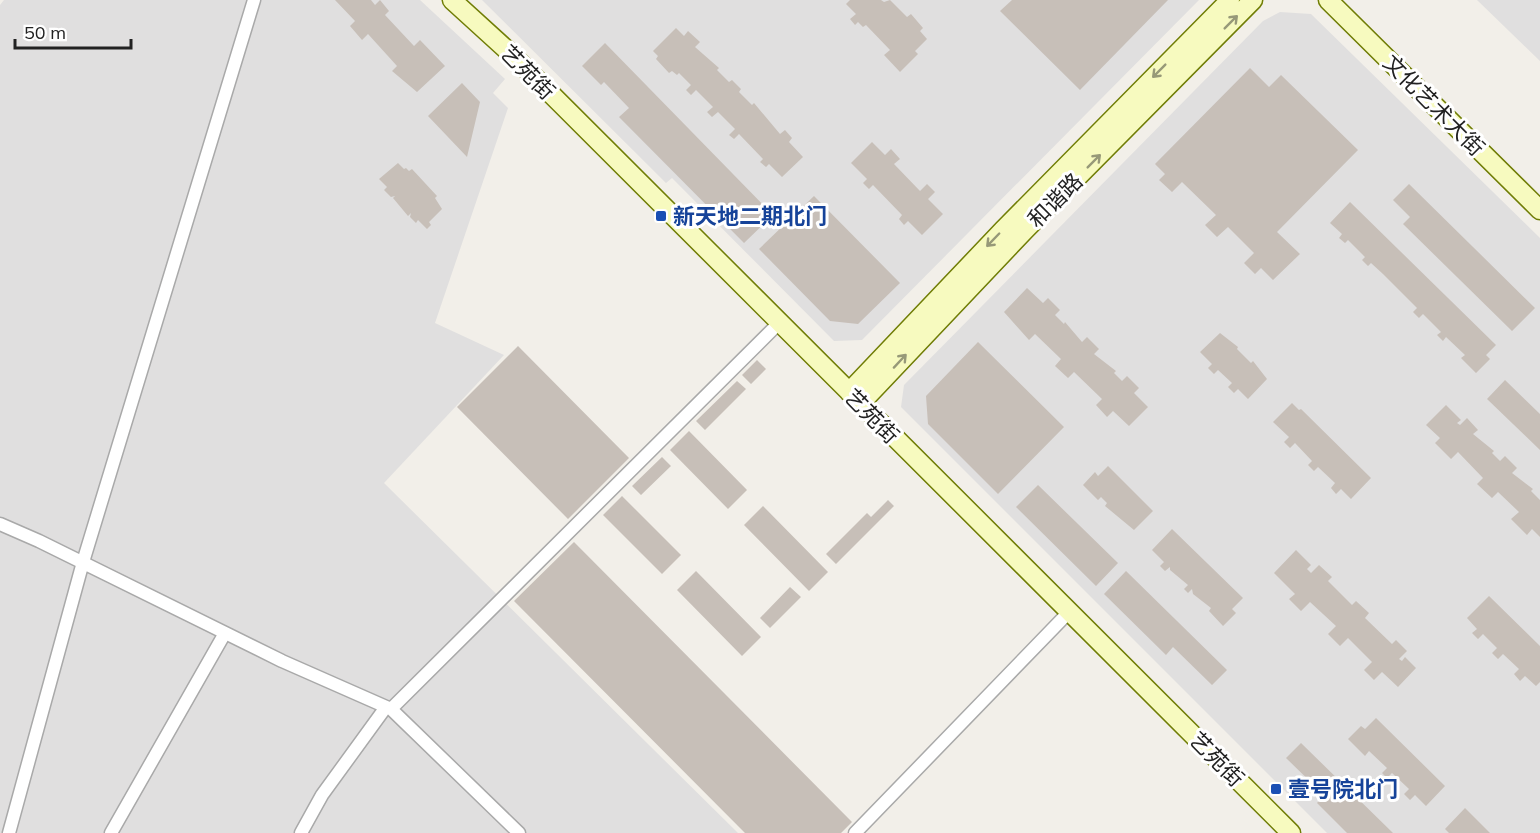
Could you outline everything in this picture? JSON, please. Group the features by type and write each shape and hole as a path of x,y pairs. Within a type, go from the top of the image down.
{"street":[{"path":"9,833 83,562 254,0"},
{"name":"艺苑街","path":"452,0 508,51 1291,833"},
{"name":"和谐路","path":"854,398 1003,230 1230,0"},
{"name":"和谐路","path":"854,398 1026,229 1253,0"},
{"name":"文化艺术大街","path":"1328,0 1540,210"},
{"path":"301,833 322,795 389,708 779,322"},
{"path":"0,524 83,562 225,633 389,708 515,832"},
{"path":"855,833 1069,612"},
{"path":"111,833 225,633"}],"shaded area":[{"path":"4,0 420,0 505,79 493,93 508,108 435,323 504,355 384,483 738,833 0,833 0,5"},
{"path":"482,0 1199,0 862,340 834,341 672,178 666,183"},
{"path":"1477,0 1540,0 1540,61"},
{"path":"1280,12 1311,14 1540,238 1540,833 1327,833 901,407 904,385 1263,21"}],"building":[{"path":"335,0 371,0 375,5 380,0 389,11 385,15 414,46 420,40 445,66 417,92 392,71 397,66 368,34 362,40 350,26 355,21"},
{"path":"850,0 881,0 884,2 890,0 907,17 911,14 923,28 920,31 927,39 915,51 918,54 900,72 884,55 890,50 866,25 863,27 858,22 855,25 850,19 856,14 846,4"},
{"path":"1012,0 1168,0 1080,90 1000,11"},
{"path":"676,28 684,36 688,31 700,42 695,47 719,68 717,70 729,82 732,80 741,89 739,92 752,105 754,103 780,134 785,130 792,138 789,142 803,157 782,177 769,164 766,167 760,162 763,159 739,134 734,139 729,135 735,129 718,112 712,117 707,112 713,107 696,90 691,95 686,90 691,85 679,73 677,75 672,71 669,73 656,59 658,56 653,51"},
{"path":"605,43 773,215 744,243 619,117 629,108 604,82 601,85 582,66"},
{"path":"1250,68 1269,87 1281,75 1358,150 1277,232 1300,254 1273,280 1261,268 1255,274 1244,263 1254,253 1228,227 1217,237 1205,225 1216,215 1182,182 1172,192 1159,180 1165,174 1155,164"},
{"path":"462,83 480,102 467,157 428,116"},
{"path":"872,142 885,155 891,149 900,159 894,164 920,191 927,184 935,192 928,199 943,214 922,235 908,221 904,225 899,219 902,215 873,185 869,189 863,183 867,179 851,163"},
{"path":"398,163 404,169 409,171 412,169 437,196 435,198 442,209 429,222 431,225 427,229 418,220 416,223 410,217 411,213 408,216 393,198 395,196 391,197 384,190 387,187 379,179"},
{"path":"1409,184 1535,308 1512,331 1403,224 1410,217 1393,200"},
{"path":"814,196 900,283 858,324 830,321 759,249"},
{"path":"1350,202 1496,345 1486,355 1490,359 1476,373 1461,358 1465,355 1446,337 1443,341 1437,335 1441,332 1423,314 1419,318 1413,312 1417,308 1383,274 1371,263 1368,266 1362,260 1365,257 1348,240 1345,243 1339,238 1342,234 1330,223"},
{"path":"1027,288 1043,303 1048,298 1060,310 1055,315 1064,324 1065,322 1082,342 1087,337 1099,349 1094,354 1116,371 1114,373 1122,381 1127,376 1139,388 1134,393 1148,407 1129,426 1113,411 1107,417 1096,405 1102,399 1074,372 1068,378 1055,366 1061,359 1035,334 1029,340 1004,312"},
{"path":"1220,333 1238,347 1237,349 1251,363 1253,361 1267,379 1248,399 1238,389 1234,393 1228,387 1232,383 1218,370 1214,374 1208,368 1212,364 1200,352"},
{"path":"978,342 1064,427 998,494 928,424 926,396"},
{"path":"518,346 629,458 568,519 457,407"},
{"path":"757,360 766,369 751,384 742,375"},
{"path":"1505,380 1540,414 1540,450 1487,399"},
{"path":"737,381 746,389 705,430 696,421"},
{"path":"1292,403 1299,410 1301,409 1371,478 1351,499 1341,489 1336,494 1331,488 1335,483 1318,467 1314,471 1308,465 1312,461 1295,443 1290,448 1284,442 1289,437 1273,422"},
{"path":"1446,405 1461,420 1457,423 1460,425 1467,418 1478,430 1473,434 1494,451 1492,453 1500,461 1505,456 1517,468 1512,473 1533,489 1531,491 1540,500 1540,537 1532,529 1527,535 1511,519 1519,512 1498,492 1492,498 1477,484 1483,478 1458,452 1451,459 1435,443 1440,438 1426,425"},
{"path":"689,431 747,490 728,509 670,450"},
{"path":"662,457 671,466 641,495 632,486"},
{"path":"1108,466 1153,511 1134,530 1105,506 1107,503 1101,497 1098,500 1083,485 1095,472 1098,476"},
{"path":"1038,485 1118,563 1096,586 1016,507"},
{"path":"622,496 681,555 662,574 603,515"},
{"path":"888,500 894,506 836,564 826,554 867,513 871,517"},
{"path":"763,506 828,572 809,591 744,525"},
{"path":"1172,529 1243,598 1232,609 1236,613 1223,626 1209,611 1211,608 1193,594 1192,589 1188,593 1184,589 1188,585 1170,570 1170,567 1165,571 1160,566 1164,562 1152,550"},
{"path":"574,542 852,822 841,833 745,833 514,601"},
{"path":"1296,550 1311,565 1307,569 1311,573 1319,565 1332,577 1328,581 1352,605 1356,601 1369,613 1365,618 1392,644 1396,640 1407,651 1399,659 1402,661 1405,657 1416,668 1398,687 1382,672 1374,680 1364,670 1372,662 1348,638 1340,646 1328,634 1336,626 1310,602 1301,611 1289,599 1295,594 1274,573"},
{"path":"696,571 761,637 742,656 677,590"},
{"path":"1126,571 1227,670 1212,685 1173,647 1166,655 1104,594"},
{"path":"790,587 801,597 770,628 760,618"},
{"path":"1489,596 1540,646 1540,682 1536,686 1525,676 1520,681 1514,674 1519,669 1503,654 1498,659 1492,653 1497,648 1483,634 1478,639 1472,633 1477,629 1467,618"},
{"path":"1376,718 1445,786 1426,806 1415,795 1410,800 1404,794 1409,789 1392,773 1387,778 1382,773 1387,768 1369,751 1365,756 1348,739 1361,726 1365,729"},
{"path":"1301,743 1393,833 1347,833 1317,803 1324,795 1286,758"},
{"path":"1465,808 1490,833 1449,833 1445,829"}],"place":[{"name":"新天地二期北门","path":"661,216"},
{"name":"壹号院北门","path":"1276,789"}]}
